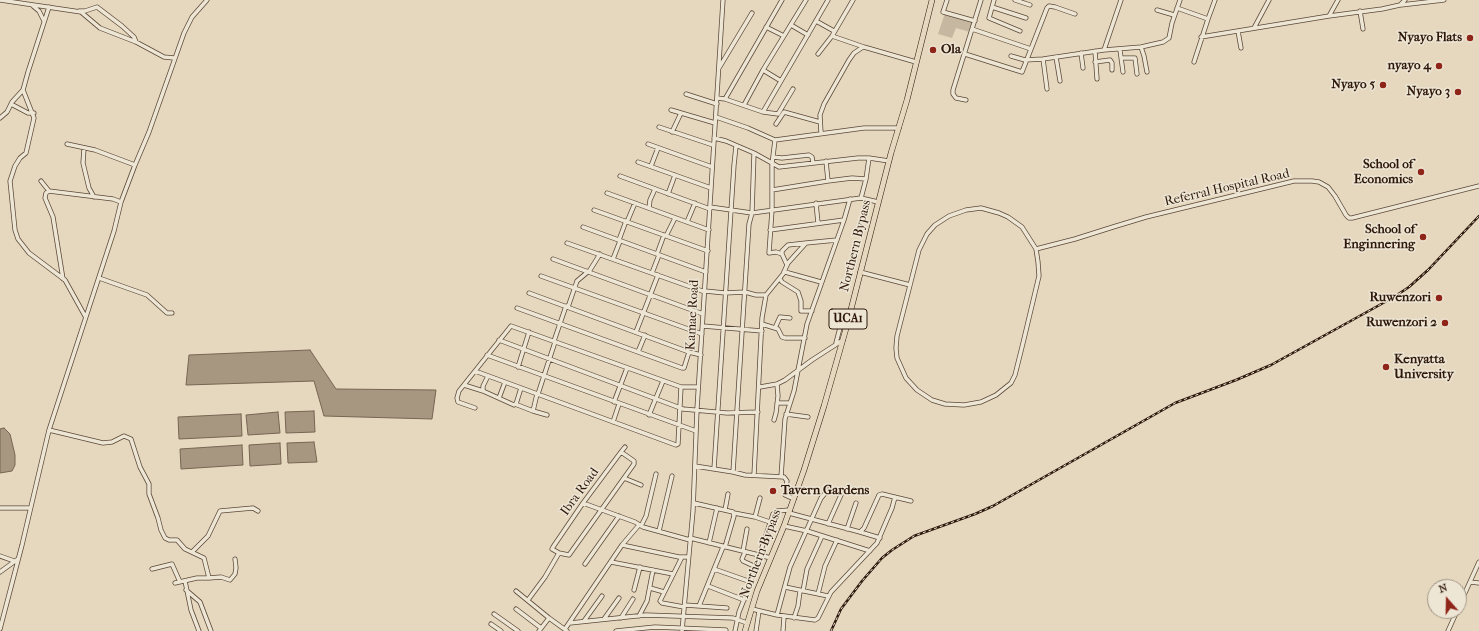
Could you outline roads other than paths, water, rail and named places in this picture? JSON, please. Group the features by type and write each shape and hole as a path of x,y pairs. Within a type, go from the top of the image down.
{"main road":[{"name":"Northern Bypass","path":"745,631 757,591 784,526 814,438 842,340 932,0"}],"street":[{"path":"0,0 86,11 96,7 122,26 134,37 136,42"},
{"path":"0,629 49,430 85,316 99,278 121,202 134,165 149,132 174,58 188,23 194,13 207,0"},
{"name":"Kamae Road","path":"682,630 694,503 698,388 723,0"},
{"path":"725,99 782,0"},
{"path":"744,105 763,70 806,0"},
{"path":"763,112 828,0"},
{"path":"818,54 832,36 853,0"},
{"path":"947,0 943,12 975,21"},
{"path":"966,100 956,98 953,94 981,0"},
{"path":"994,0 989,17 1020,31"},
{"path":"1015,0 1030,6"},
{"path":"1104,50 1121,0"},
{"path":"1011,56 1028,60 1043,59 1104,50 1130,49 1167,40 1169,38 1174,15 1180,0"},
{"path":"1194,62 1201,37 1215,0"},
{"path":"1254,28 1269,0"},
{"path":"1329,16 1338,0"},
{"path":"1400,5 1405,0"},
{"path":"1201,37 1360,11 1444,0"},
{"path":"31,5 36,7 44,21"},
{"path":"0,118 23,90 49,7"},
{"path":"992,7 1026,18"},
{"path":"965,54 1023,72 1048,7 1055,7 1074,14"},
{"path":"1177,8 1208,19"},
{"path":"74,10 83,13 100,28 136,42 164,57 174,58"},
{"path":"1157,10 1174,15"},
{"path":"1360,11 1363,29"},
{"path":"719,69 752,13"},
{"path":"816,21 834,31"},
{"path":"791,25 808,35"},
{"path":"766,27 784,36"},
{"path":"972,29 1031,49"},
{"path":"1238,31 1241,48"},
{"path":"832,36 863,47 916,62"},
{"path":"821,133 820,115 824,104 841,72 854,53 863,47"},
{"path":"1141,47 1147,72"},
{"path":"1130,49 1135,58 1137,74"},
{"path":"1120,50 1123,72"},
{"path":"1095,52 1097,78"},
{"path":"1081,53 1083,68"},
{"path":"1056,57 1060,81"},
{"path":"1122,58 1135,58"},
{"path":"1043,59 1047,89"},
{"path":"1095,62 1110,60 1112,63 1112,70"},
{"path":"763,70 781,81"},
{"path":"23,90 34,113 34,118 26,152 20,158 10,181 15,230 18,239 29,254 63,279"},
{"path":"717,98 725,99 763,112 778,114 793,90"},
{"path":"686,94 717,104"},
{"path":"11,104 28,113 34,113"},
{"path":"671,110 715,124"},
{"path":"776,124 784,112 820,122"},
{"path":"672,132 681,113"},
{"path":"716,117 748,128 775,140 864,128 899,128"},
{"path":"659,127 713,145"},
{"path":"714,138 754,153 772,164 781,167 869,158 889,161"},
{"path":"775,140 772,164 772,210 769,253 776,252 782,254"},
{"path":"67,144 95,150 134,165"},
{"path":"648,144 712,167"},
{"path":"714,469 736,146"},
{"path":"84,148 83,163 89,188 94,197"},
{"path":"650,166 658,148"},
{"path":"733,472 749,224 752,213 754,153"},
{"path":"773,157 782,158 809,155 812,157 813,163"},
{"path":"861,198 869,158"},
{"path":"638,162 711,188"},
{"path":"826,162 828,181"},
{"path":"668,194 676,175"},
{"path":"620,176 710,208 731,211 752,213 861,198 878,202"},
{"path":"772,190 852,178 866,179"},
{"path":"41,181 49,191 113,199 121,202"},
{"name":"Referral Hospital Road","path":"1036,249 1075,239 1113,226 1294,181 1319,182 1328,187 1349,218 1479,186"},
{"path":"649,208 655,189"},
{"path":"49,191 46,193 45,198 53,217 63,279 85,316"},
{"path":"606,193 709,230"},
{"path":"781,477 786,414 794,391 807,324 850,199"},
{"path":"613,259 626,221 635,203"},
{"path":"687,222 695,203"},
{"path":"816,203 818,223"},
{"path":"981,208 999,212 1022,227 1036,249 1039,276 1015,375 1011,383 992,398 981,402 959,406 932,400 917,390 906,378 899,363 896,344 919,250 927,234 939,222 949,216 960,211 981,208"},
{"path":"594,210 708,251"},
{"path":"652,273 665,235 676,218"},
{"path":"770,230 844,220"},
{"path":"583,227 706,272"},
{"path":"787,265 782,251 788,245 837,240"},
{"path":"567,243 705,292 745,292 766,295"},
{"path":"754,475 760,387 762,324 766,295 785,272 787,265 806,244"},
{"path":"533,411 560,323 574,288 578,280 589,272 600,254"},
{"path":"554,259 703,314"},
{"path":"785,272 821,282"},
{"path":"860,272 910,285"},
{"path":"636,332 658,275"},
{"path":"541,276 702,334"},
{"path":"99,278 147,295 167,313 172,313"},
{"path":"780,279 782,282 798,292 801,301 801,311 812,311"},
{"path":"529,293 689,352 701,355"},
{"path":"517,308 683,369 689,352"},
{"path":"775,328 780,317 790,318"},
{"path":"762,324 779,330 782,337 785,338 805,338"},
{"path":"836,343 841,324"},
{"path":"475,408 458,401 458,395 487,355 511,326 681,387 698,388"},
{"path":"703,326 762,331"},
{"path":"518,367 529,332"},
{"path":"638,352 645,335"},
{"path":"499,340 621,384 680,408 737,413 758,412"},
{"path":"760,387 777,384 790,378 797,371 842,340"},
{"path":"487,355 618,404 696,431"},
{"path":"614,402 627,368"},
{"path":"475,371 676,445 678,444 680,426 681,387"},
{"path":"483,391 483,386 488,376"},
{"path":"649,415 663,381"},
{"path":"499,398 505,382"},
{"path":"774,420 777,403 777,384"},
{"path":"464,385 547,415"},
{"path":"515,404 521,388"},
{"path":"777,403 789,403"},
{"path":"613,422 618,404"},
{"path":"786,414 808,417"},
{"path":"49,430 103,443 112,442 124,436 130,439 140,467 149,484 149,494 162,534 167,539 178,541 185,549 204,558 209,578"},
{"name":"Ibra Road","path":"559,553 552,549 625,447"},
{"path":"528,600 559,553 569,555 634,463 621,452"},
{"path":"695,466 741,474 781,477 787,480 786,495 794,499"},
{"path":"516,591 566,630 622,545 646,516 656,474"},
{"path":"659,531 672,476"},
{"path":"624,478 641,484"},
{"path":"777,616 790,567 821,498 828,490"},
{"path":"725,510 728,494"},
{"path":"828,524 841,495"},
{"path":"860,532 864,528 879,495 911,501"},
{"path":"752,609 784,617 815,620 818,618 828,596 870,551 880,538 895,497"},
{"path":"755,517 760,498"},
{"path":"694,503 755,517 770,522"},
{"path":"847,529 856,503"},
{"path":"584,504 659,531 771,558"},
{"path":"0,508 30,508"},
{"path":"192,552 208,536 220,511 253,508 258,511"},
{"path":"709,543 717,508"},
{"path":"735,631 774,512 789,512 880,538"},
{"path":"700,606 724,547 734,513"},
{"path":"585,564 619,516"},
{"path":"784,526 807,531 870,551"},
{"path":"747,529 742,558 743,561 756,567"},
{"path":"794,618 807,569 822,536"},
{"path":"818,594 825,566 837,540"},
{"path":"622,545 688,557"},
{"path":"0,556 16,560"},
{"path":"682,557 660,599 660,602 684,606 727,608"},
{"path":"175,583 197,578 221,577 230,580 235,574 235,559"},
{"path":"0,572 16,560"},
{"path":"611,562 673,574"},
{"path":"1467,589 1479,562"},
{"path":"152,569 172,564 180,582"},
{"path":"634,590 640,567"},
{"path":"714,569 751,582"},
{"path":"639,616 647,601 653,570"},
{"path":"185,581 191,610 199,631"},
{"path":"1470,582 1479,583"},
{"path":"708,586 744,600"},
{"path":"785,587 828,596"},
{"path":"650,588 664,592"},
{"path":"749,588 757,591"},
{"path":"186,590 200,602 211,631"},
{"path":"584,621 602,596"},
{"path":"604,619 619,598"},
{"path":"621,618 633,599"},
{"path":"0,608 5,610"},
{"path":"516,609 540,630 549,618"},
{"path":"756,631 759,611"},
{"path":"494,614 518,631"},
{"path":"570,623 639,616 684,616 738,619 747,623"},
{"path":"783,631 784,617"},
{"path":"1448,631 1453,619"},
{"path":"491,624 501,631"},
{"path":"616,631 655,627 682,630 726,630"}],"railway":[{"path":"831,631 841,609 862,581 882,558 892,550 914,536 993,506 1175,403 1271,365 1394,297 1409,287 1428,270 1479,216"}],"place":[{"name":"Nyayo Flats","path":"1470,38"},
{"name":"Ola","path":"933,50"},
{"name":"nyayo 4","path":"1439,66"},
{"name":"Nyayo 5","path":"1383,85"},
{"name":"Nyayo 3","path":"1458,92"},
{"name":"School of Economics","path":"1421,172"},
{"name":"School of Enginnering","path":"1423,237"},
{"name":"Ruwenzori","path":"1439,298"},
{"name":"Ruwenzori 2","path":"1445,323"},
{"name":"Kenyatta University","path":"1386,367"},
{"name":"Tavern Gardens","path":"773,491"}]}
